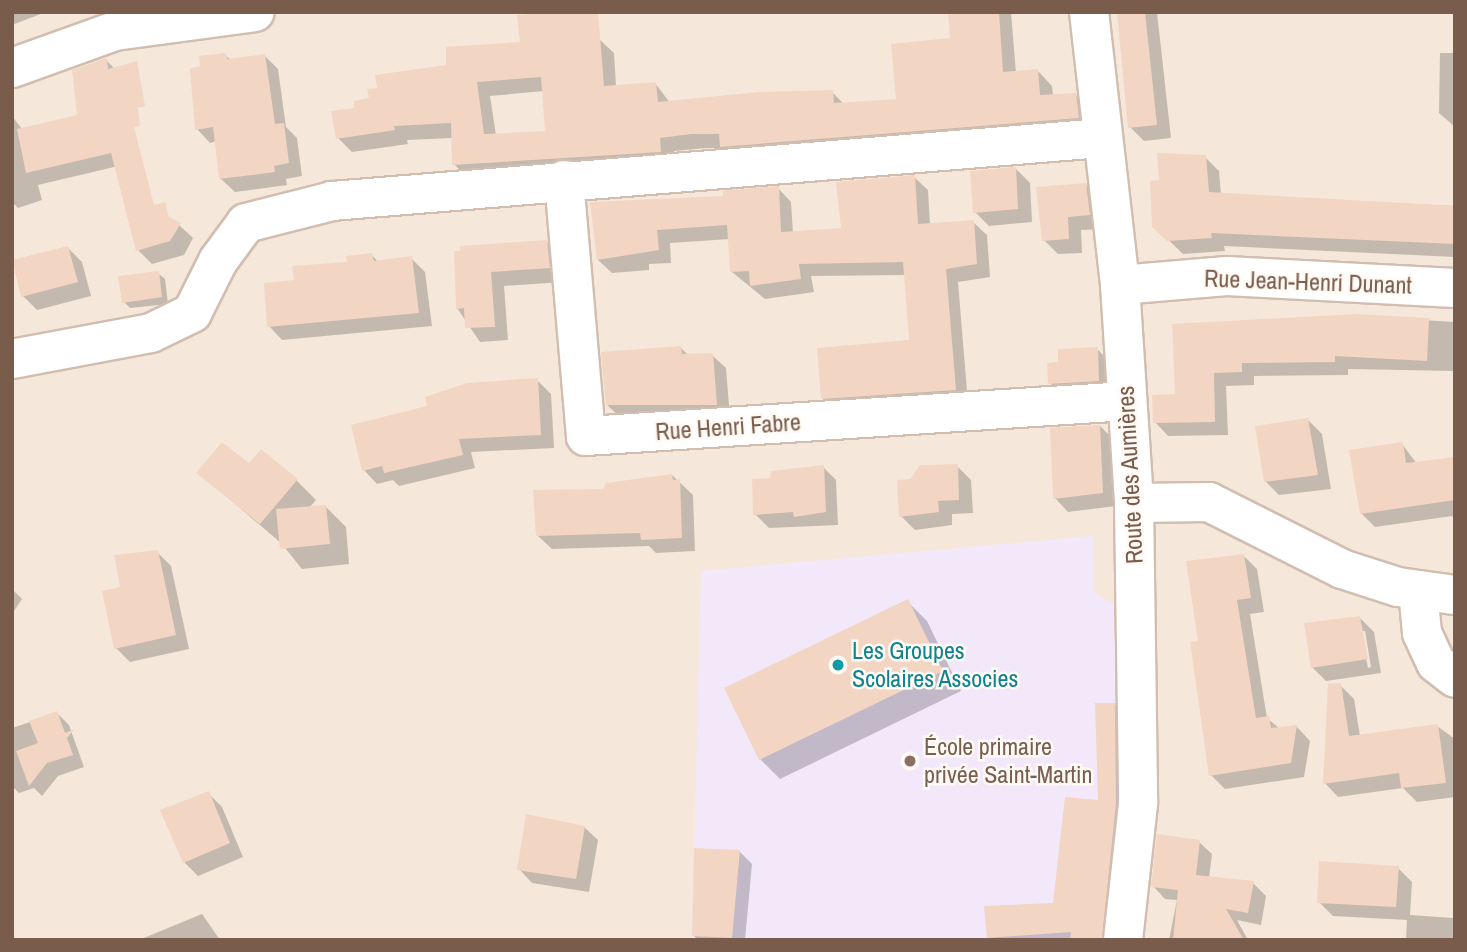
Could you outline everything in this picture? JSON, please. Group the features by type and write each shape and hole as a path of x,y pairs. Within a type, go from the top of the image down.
{"street":[{"path":"12,68 115,31 255,12"},
{"name":"Route des Aumières","path":"1090,12 1101,138 1120,285 1134,503 1138,804 1123,940"},
{"path":"12,359 151,333 192,313 218,261 246,222 332,201 1101,138"},
{"name":"Rue Henri Fabre","path":"564,180 586,436 1126,401"},
{"name":"Rue Jean-Henri Dunant","path":"1120,285 1227,275 1455,288"},
{"path":"1134,503 1209,502 1342,569 1436,592 1422,633 1436,663 1455,678"}],"shaded area":[{"path":"12,12 1455,12 1455,940 12,940"},
{"name":"École primaire privée Saint-Martin","path":"1093,536 1094,592 1119,607 1125,800 1108,940 692,940 701,571"}],"building":[{"path":"598,12 604,86 656,82 658,102 759,92 833,90 834,103 896,99 891,44 950,38 948,12 999,12 1003,72 1038,69 1040,95 1076,93 1079,118 720,147 719,134 691,134 660,138 661,152 452,165 451,123 394,126 395,130 336,139 331,111 354,108 354,101 369,98 367,89 377,88 375,75 446,65 446,47 520,42 517,15","holes":["541,77 545,131 484,134 477,82"]},
{"path":"1117,12 1145,12 1157,125 1128,128"},
{"path":"226,53 227,59 265,54 275,124 284,123 289,163 274,166 275,172 219,179 213,127 195,130 190,69 200,66 199,56"},
{"path":"107,58 108,69 137,61 145,106 138,108 140,126 134,127 154,205 165,202 169,217 181,223 170,241 136,251 111,153 26,173 17,129 77,115 72,70"},
{"path":"1157,153 1206,155 1209,192 1455,206 1455,244 1211,233 1212,238 1167,241 1152,227 1150,181 1159,180"},
{"path":"1016,167 1018,209 973,213 970,171"},
{"path":"915,175 918,224 974,220 977,264 946,269 956,390 821,399 817,348 909,340 903,262 799,264 801,279 750,286 749,271 730,272 727,225 657,230 659,250 597,260 590,202 723,196 723,191 779,186 781,232 841,228 836,182"},
{"path":"1086,183 1090,215 1068,217 1069,239 1042,241 1036,187"},
{"path":"547,240 550,268 491,272 495,327 465,328 464,308 456,309 454,251 460,251 460,246"},
{"path":"68,246 78,282 21,297 12,260"},
{"path":"372,253 374,261 412,256 419,313 267,327 264,283 294,280 292,266 347,262 346,256"},
{"path":"159,271 162,297 122,303 118,276"},
{"path":"1355,314 1429,318 1427,361 1335,356 1335,362 1242,363 1242,372 1214,373 1215,422 1153,423 1152,395 1175,394 1172,324"},
{"path":"681,346 682,354 713,353 717,405 606,405 601,352"},
{"path":"1098,347 1099,381 1048,384 1047,363 1058,362 1058,349"},
{"path":"538,378 541,435 459,439 463,455 384,473 382,466 362,471 351,425 427,406 425,397 467,383"},
{"path":"1308,418 1318,475 1264,482 1255,426"},
{"path":"1100,425 1103,493 1053,499 1050,428"},
{"path":"222,442 249,463 261,449 298,479 260,524 196,473"},
{"path":"1403,442 1406,463 1455,457 1455,500 1360,514 1349,450"},
{"path":"958,464 959,500 938,501 939,512 899,517 897,480 910,479 920,465"},
{"path":"824,465 826,512 794,517 793,512 753,515 752,479 770,478 771,471"},
{"path":"672,474 673,480 680,479 682,538 641,540 640,533 536,536 533,490 603,489 606,483"},
{"path":"326,505 330,544 280,549 276,509"},
{"path":"158,550 176,635 114,649 102,591 120,587 114,555"},
{"path":"1244,554 1251,598 1237,600 1256,718 1269,716 1271,728 1297,725 1291,763 1209,776 1190,642 1198,641 1186,561"},
{"name":"Les Groupes Scolaires Associes","path":"908,599 943,671 759,760 724,688"},
{"path":"1360,616 1368,659 1311,668 1304,623"},
{"path":"1341,683 1349,736 1438,724 1446,783 1401,788 1399,773 1323,784 1328,684"},
{"path":"1095,703 1115,703 1116,803 1102,940 1070,940 1071,932 987,938 984,906 1053,903 1065,797 1098,800"},
{"path":"57,711 65,733 75,729 67,738 73,755 47,763 29,786 16,751 38,743 29,721"},
{"path":"209,791 230,843 183,863 160,810"},
{"path":"526,814 585,826 576,879 517,870"},
{"path":"1157,834 1200,840 1196,875 1254,881 1248,913 1226,909 1244,940 1173,940 1178,890 1151,887"},
{"path":"694,848 740,850 732,938 692,936"},
{"path":"1319,861 1399,866 1396,907 1317,903"}],"place":[{"name":"Les Groupes Scolaires Associes","path":"838,665"},
{"name":"École primaire privée Saint-Martin","path":"910,761"}]}
